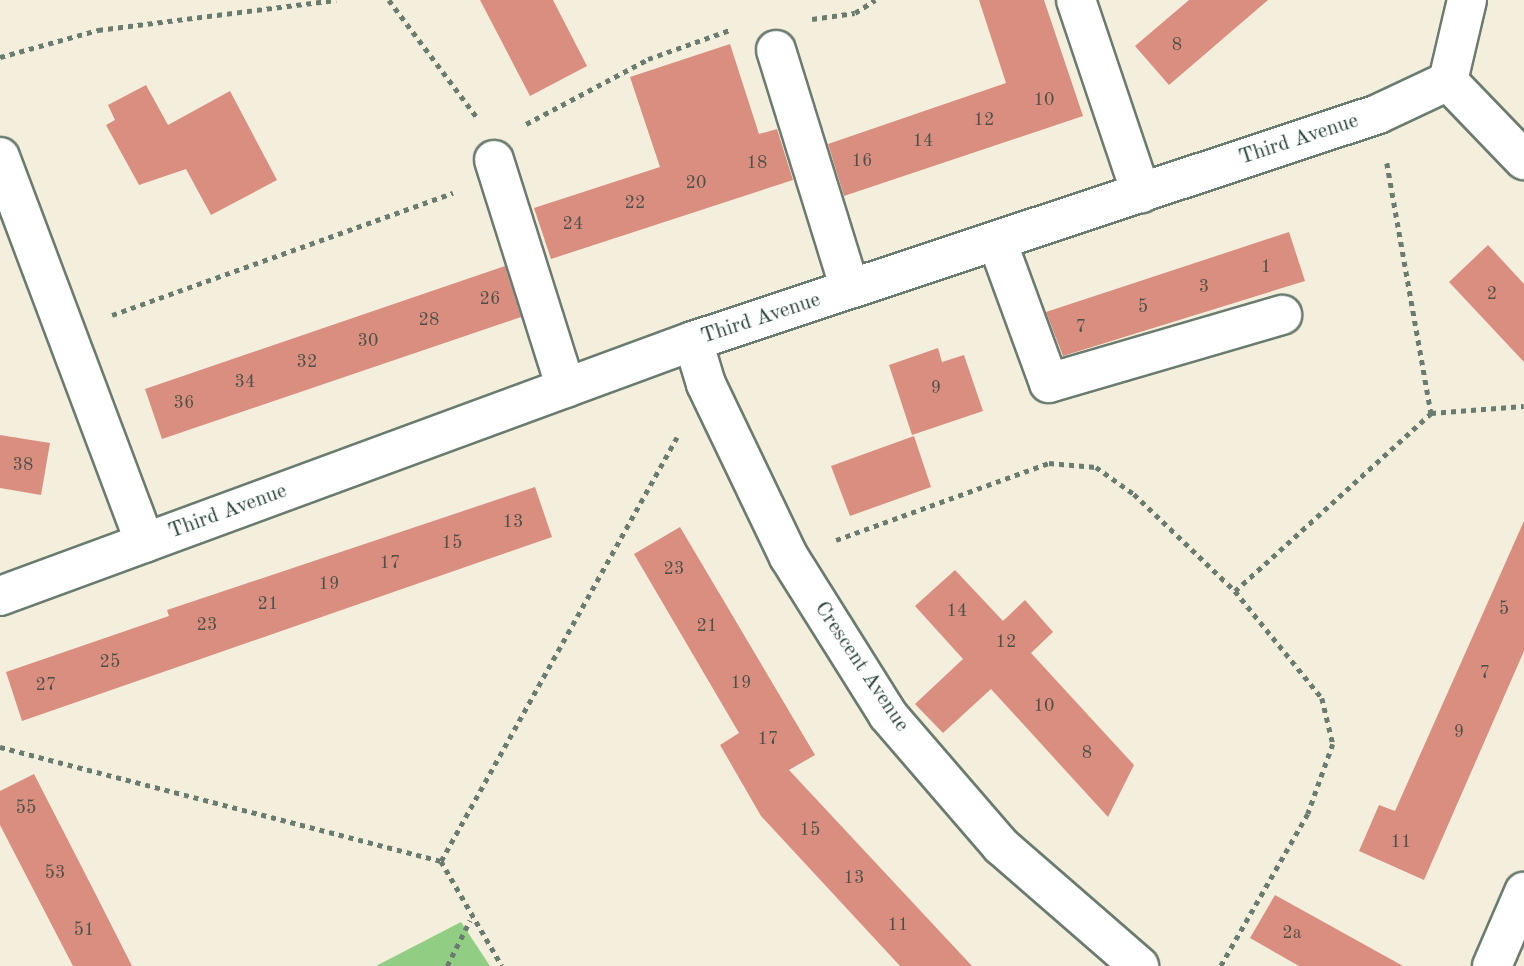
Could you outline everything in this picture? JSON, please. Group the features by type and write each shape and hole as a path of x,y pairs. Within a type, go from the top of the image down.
{"street":[{"path":"1076,0 1141,193"},
{"path":"1467,0 1448,80 1524,160"},
{"path":"776,50 850,289"},
{"name":"Third Avenue","path":"0,596 693,341 1378,114 1448,80"},
{"path":"493,155 566,388"},
{"path":"0,157 145,543"},
{"path":"997,241 1049,383 1282,315"},
{"name":"Crescent Avenue","path":"693,341 706,384 789,557 888,715 1001,846 1139,966"},
{"path":"1492,966 1524,892"}],"path":[{"path":"0,57 98,30 336,0"},
{"path":"65,332 493,155 389,0"},
{"path":"802,20 855,13 875,0"},
{"path":"518,128 648,59 736,29"},
{"path":"1378,114 1431,413"},
{"path":"441,861 706,384"},
{"path":"1235,590 1431,413 1524,406"},
{"path":"789,557 1049,463 1096,467 1134,494 1235,590 1322,698 1333,744 1308,814 1221,966"},
{"path":"0,747 441,861 471,919 502,966"},
{"path":"447,966 471,919"}],"green space":[{"path":"461,922 490,966 376,966"}],"building":[{"path":"480,0 553,0 587,66 530,96"},
{"path":"979,0 1044,0 1083,116 844,196 828,144 1006,83"},
{"path":"1189,0 1268,0 1169,85 1135,46"},
{"path":"730,44 759,134 777,129 793,180 551,259 534,208 660,167 630,77"},
{"path":"146,85 168,125 230,91 277,180 211,215 186,169 139,185 106,125 115,120 108,105"},
{"path":"1289,232 1305,281 1063,356 1046,312"},
{"path":"1488,245 1524,284 1524,362 1449,282"},
{"path":"505,266 521,317 162,439 145,389"},
{"path":"938,348 942,362 964,355 983,411 912,435 889,365"},
{"path":"0,435 50,443 41,495 0,488"},
{"path":"914,436 931,487 850,516 831,466"},
{"path":"535,487 552,537 22,721 6,672 169,616 167,610"},
{"path":"1524,521 1524,651 1424,880 1359,851 1379,805 1395,811"},
{"path":"680,527 815,755 789,770 972,966 900,966 761,816 720,745 739,733 634,554"},
{"path":"955,570 1003,621 1025,600 1053,632 1031,653 1134,765 1108,817 991,689 943,733 915,704 963,659 915,606"},
{"path":"34,774 132,966 73,966 0,825 0,791"},
{"path":"1275,895 1403,966 1299,966 1250,938"}]}
